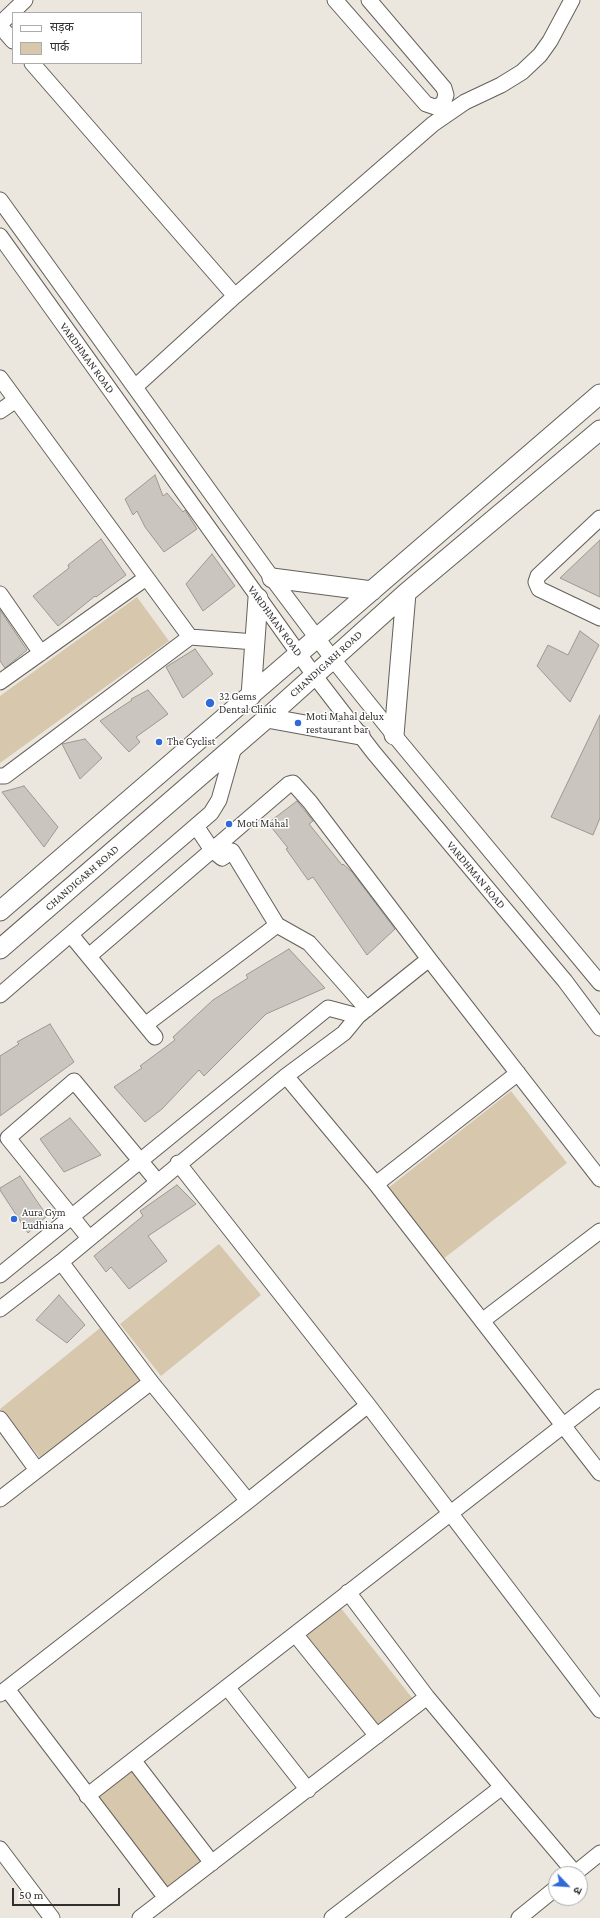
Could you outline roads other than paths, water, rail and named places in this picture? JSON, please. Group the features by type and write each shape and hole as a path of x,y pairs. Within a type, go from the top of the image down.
{"main road":[{"path":"0,911 600,394"},
{"name":"CHANDIGARH ROAD","path":"0,949 234,747 406,593 599,433"},
{"path":"272,578 372,591"},
{"path":"394,735 406,593"},
{"path":"251,696 258,598"},
{"path":"267,718 360,735"}],"street":[{"path":"13,12 25,0"},
{"path":"335,0 426,104 435,107 447,108 500,85 522,72 540,55 550,41 572,0"},
{"path":"135,387 235,296 433,124 447,108 444,88 369,0"},
{"path":"12,13 0,25 12,40"},
{"path":"33,64 235,296"},
{"name":"VARDHMAN ROAD","path":"0,200 272,578 318,637 332,658 600,983"},
{"name":"VARDHMAN ROAD","path":"0,236 314,675 360,735 564,981 600,1028"},
{"path":"0,378 190,637"},
{"path":"0,411 16,400"},
{"path":"600,518 538,576 536,582 540,589 600,618"},
{"path":"0,682 146,578"},
{"path":"0,594 41,653"},
{"path":"0,776 5,776 190,637 255,642"},
{"path":"0,995 196,826 216,806 234,747"},
{"path":"89,956 289,784 296,785 600,1179"},
{"path":"196,826 212,850 222,858 232,851 277,925 309,943 362,1012"},
{"path":"71,935 150,1031 277,925"},
{"path":"0,1309 61,1262 156,1181 286,1076 344,1033 362,1012 429,959"},
{"path":"0,1275 328,1008 362,1012"},
{"path":"376,1184 518,1073"},
{"path":"286,1076 376,1184 600,1473"},
{"path":"89,1238 8,1138 74,1081 156,1181"},
{"path":"178,1163 368,1405 600,1710"},
{"path":"482,1321 600,1231"},
{"path":"61,1262 151,1382 248,1501"},
{"path":"0,1500 151,1382"},
{"path":"87,1796 450,1512 600,1397"},
{"path":"166,1898 87,1796 3,1692 248,1501 368,1405"},
{"path":"0,1419 37,1470"},
{"path":"348,1592 427,1697 567,1866"},
{"path":"295,1634 377,1736"},
{"path":"227,1687 308,1790"},
{"path":"140,1918 427,1697"},
{"path":"133,1760 212,1863"},
{"path":"332,1918 502,1787"},
{"path":"0,1849 52,1918"},
{"path":"584,1866 600,1853"},
{"path":"519,1918 548,1894"}],"place":[{"name":"32 Gems Dental Clinic","path":"210,703"},
{"name":"Moti Mahal delux restaurant bar","path":"298,723"},
{"name":"The Cyclist","path":"159,742"},
{"name":"Moti Mahal","path":"229,824"},
{"name":"Aura Gym Ludhiana","path":"14,1219"}]}
